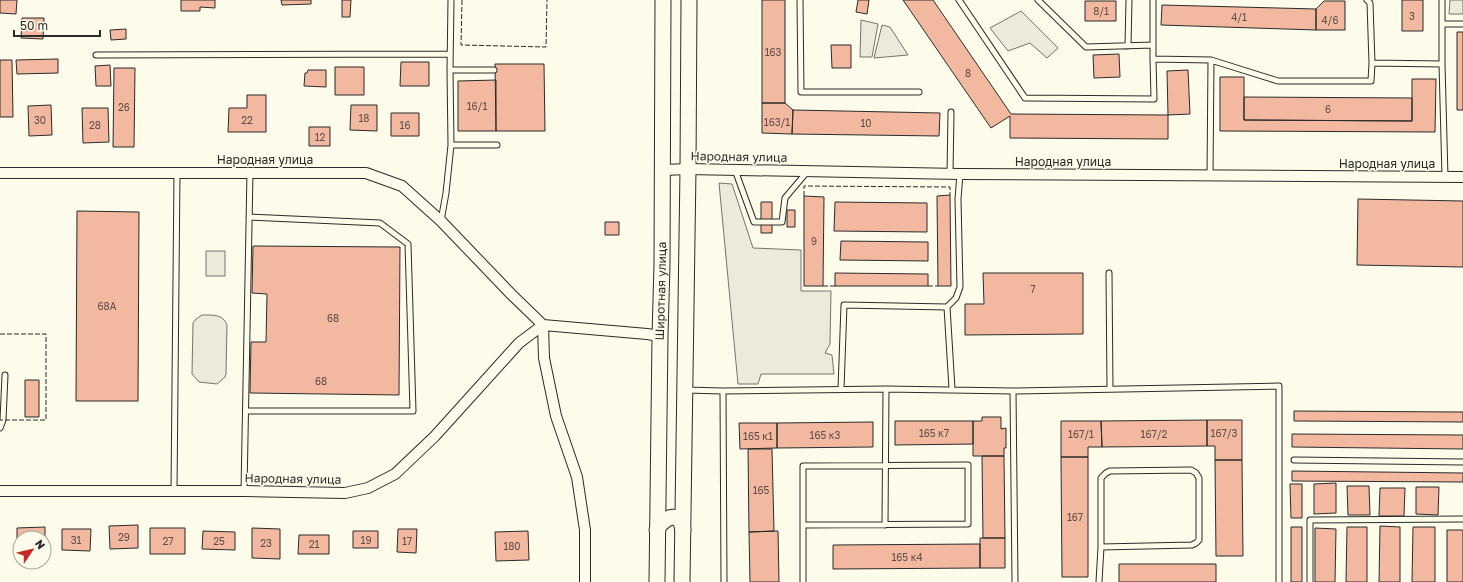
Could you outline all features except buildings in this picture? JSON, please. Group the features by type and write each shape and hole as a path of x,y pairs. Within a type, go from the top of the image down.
{"main road":[{"name":"Широтная улица","path":"682,582 689,0"},
{"name":"Широтная улица","path":"657,582 663,170 661,3"},
{"path":"658,485 660,494 668,499 677,499 681,495 684,486"},
{"path":"657,530 661,522 668,518 677,518 681,521 683,530"}],"street":[{"name":"Народная улица","path":"663,170 688,169 955,174 1463,177"},
{"name":"Народная улица","path":"0,173 366,173 402,186 441,221 511,294 544,325 520,343 435,436 395,474 368,488 345,493 244,491 0,491"},
{"path":"585,582 585,530 577,477 556,416 544,358 544,325 660,336"}],"lane":[{"path":"441,221 446,193 450,145 451,0"},
{"path":"800,0 801,92 919,92"},
{"path":"960,0 1025,98 1154,99 1154,0"},
{"path":"1038,0 1086,47 1153,46"},
{"path":"1128,46 1129,0"},
{"path":"1153,59 1211,60 1278,81 1371,81 1372,63 1370,4 1367,0"},
{"path":"1442,0 1445,177"},
{"path":"1442,24 1463,24"},
{"path":"96,55 450,54"},
{"path":"1210,176 1211,60"},
{"path":"1372,63 1442,64"},
{"path":"450,70 494,70"},
{"path":"952,112 955,174 958,199 960,286 956,298 948,307 952,389"},
{"path":"450,145 497,145"},
{"path":"735,170 754,222 782,222 785,198 807,172"},
{"path":"174,491 177,172"},
{"path":"244,491 250,172"},
{"path":"246,411 413,411 408,244 380,223 249,217"},
{"path":"1109,273 1110,389"},
{"path":"841,389 844,305 948,307"},
{"path":"0,428 4,420 5,375"},
{"path":"684,390 1013,390 1279,386 1279,582"},
{"path":"885,525 886,389"},
{"path":"1013,390 1015,582"},
{"path":"723,391 724,582"},
{"path":"1294,460 1463,462"},
{"path":"803,525 968,524 968,465 803,466 803,525 803,582"},
{"path":"1099,582 1101,547 1101,478 1110,471 1191,470 1196,473 1199,478 1199,540 1196,543 1192,545 1101,547"},
{"path":"1310,582 1310,520 1463,520"}],"shaded area":[{"path":"1450,0 1463,0 1463,14 1449,14"},
{"path":"1021,11 1058,48 1047,58 1030,43 1008,51 990,28"},
{"path":"861,20 878,24 872,57 860,57"},
{"path":"882,25 890,27 908,55 874,58"},
{"path":"719,183 732,184 753,248 801,250 801,291 831,291 830,344 825,353 832,355 834,374 761,374 758,384 738,384"},
{"path":"206,251 225,251 225,276 206,276"},
{"path":"202,315 214,315 220,317 227,325 226,374 225,377 217,384 199,382 192,374 193,323"}],"fence":[{"path":"462,0 461,45 546,47 547,0"},
{"path":"804,196 804,186 950,187 950,195"},
{"path":"823,286 835,286"},
{"path":"928,286 938,286"},
{"path":"0,334 46,334 46,420 0,420"}]}
